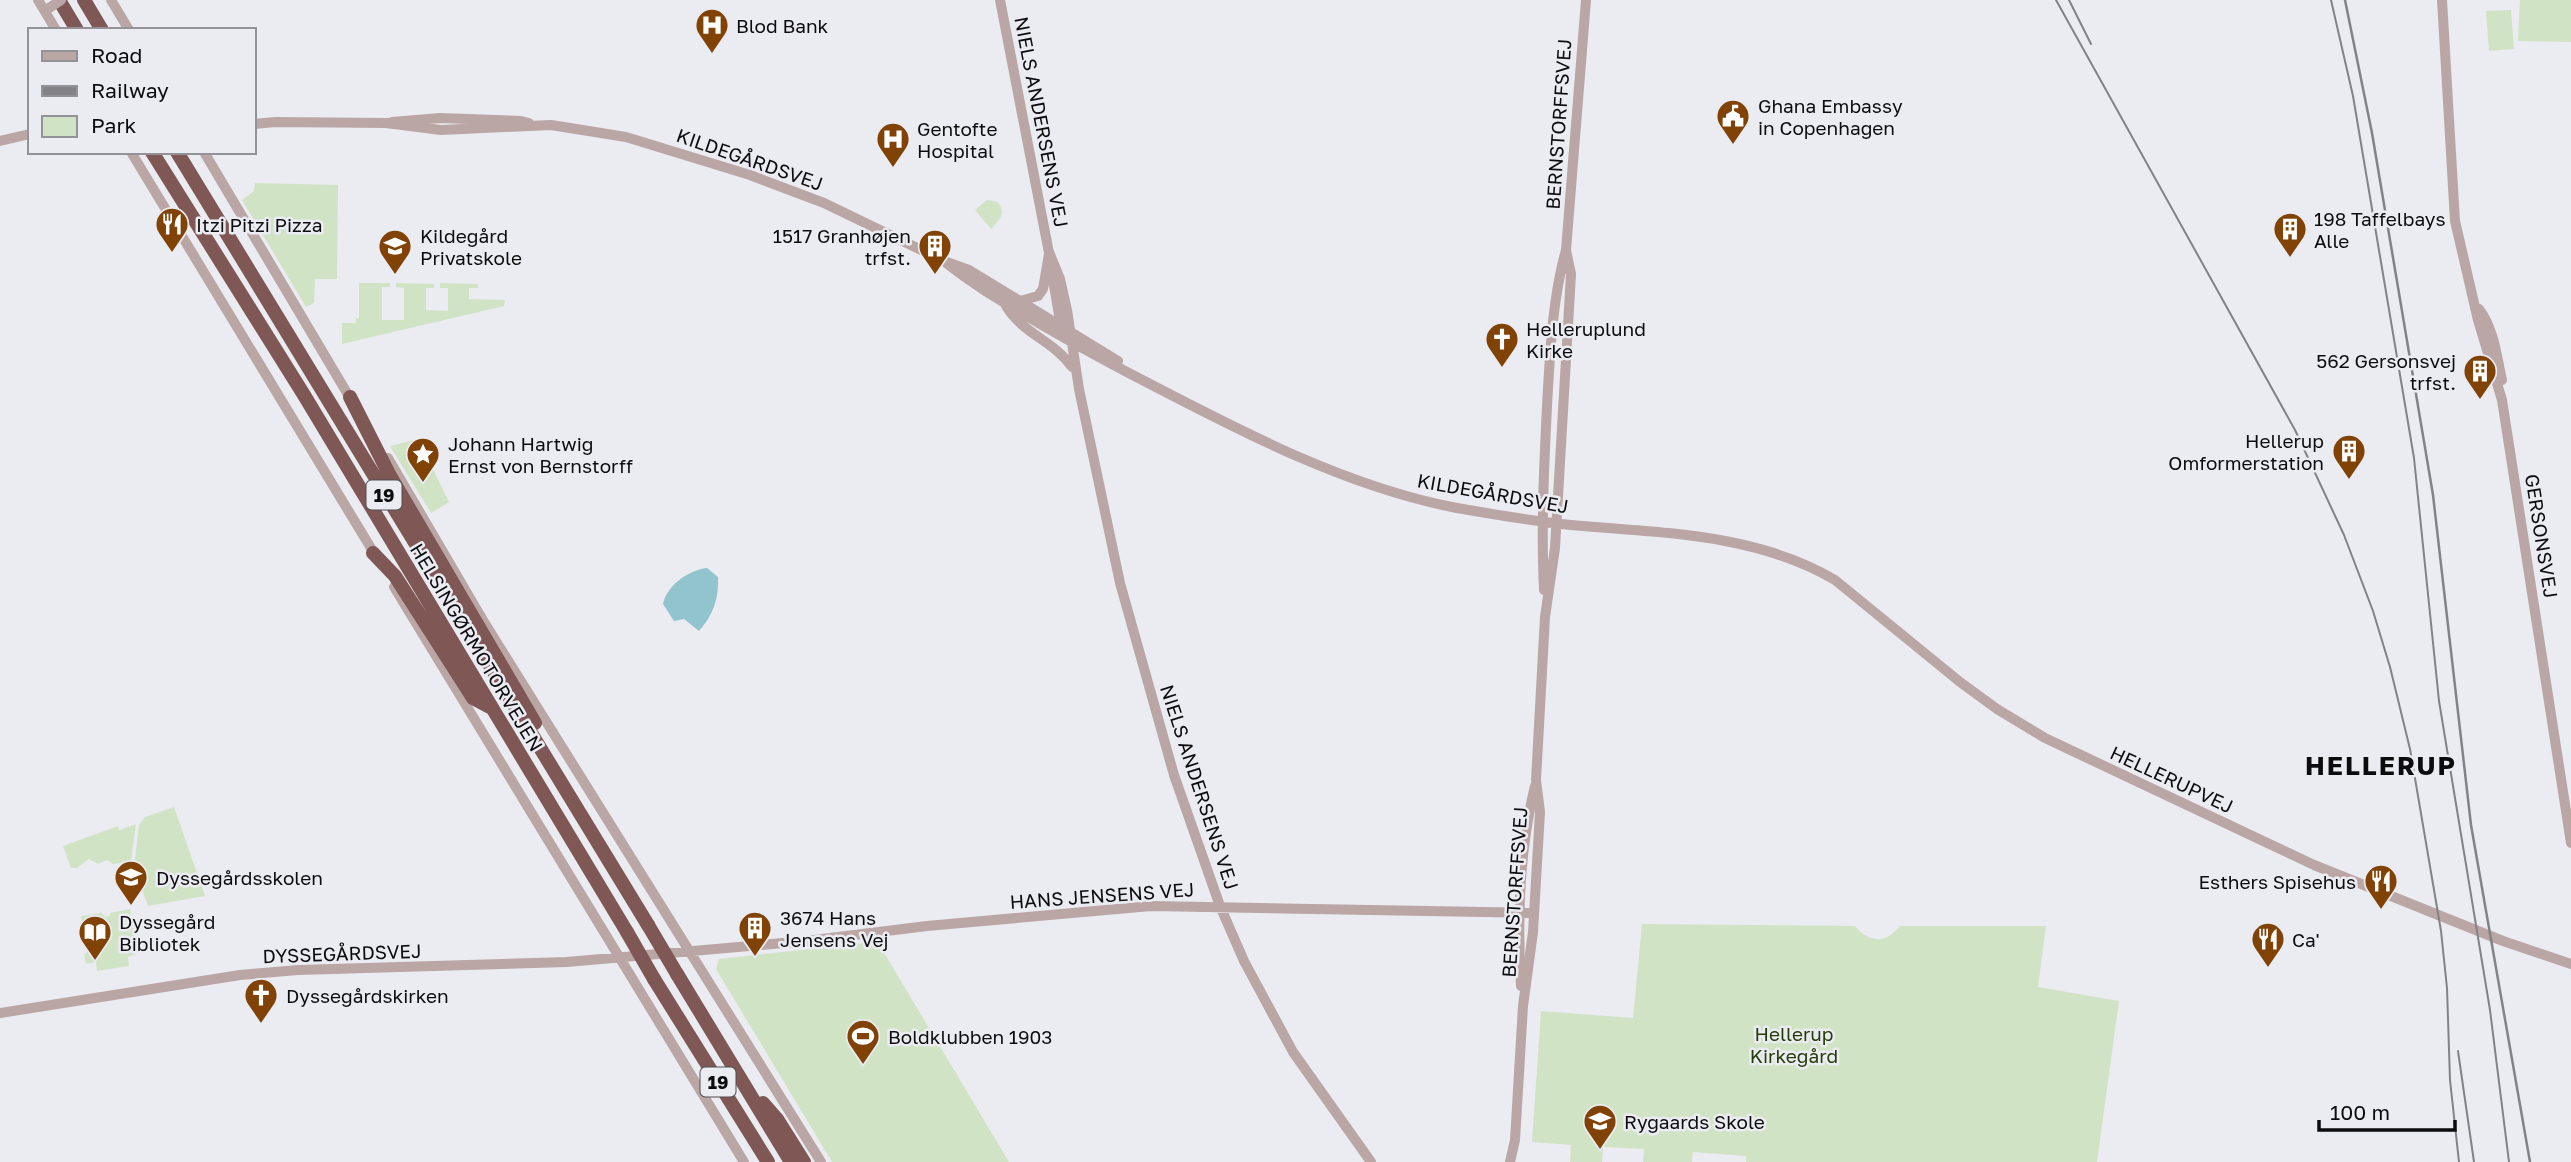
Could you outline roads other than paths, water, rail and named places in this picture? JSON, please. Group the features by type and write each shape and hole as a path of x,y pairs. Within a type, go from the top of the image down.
{"highway":[{"path":"84,0 101,28"},
{"path":"53,5 74,28"},
{"name":"HELSINGØRMOTORVEJEN","path":"153,154 304,395 654,979 767,1162"},
{"name":"HELSINGØRMOTORVEJEN","path":"178,154 791,1162"},
{"path":"349,397 389,474 596,827 593,836"},
{"path":"373,552 395,576 473,698 491,708"},
{"path":"738,1075 777,1119 804,1162"}],"street":[{"path":"38,0 53,5 56,28"},
{"path":"111,0 128,28"},
{"name":"NIELS ANDERSENS VEJ","path":"1000,0 1049,252 1052,281 1067,335 1120,583 1174,775 1220,906 1244,961 1293,1052 1371,1162"},
{"name":"BERNSTORFFSVEJ","path":"1546,613 1542,521 1549,367 1560,273 1566,250 1586,0"},
{"name":"GERSONSVEJ","path":"2442,0 2454,210 2459,243 2502,400 2571,843"},
{"path":"256,118 275,122"},
{"name":"KILDEGÅRDSVEJ","path":"256,124 386,123 460,118 521,121 626,137 750,175 857,217 944,261 969,270 1020,301 1067,335"},
{"path":"0,141 28,134"},
{"path":"132,154 744,1162"},
{"path":"205,154 349,397 422,513 484,622 821,1162"},
{"name":"BERNSTORFFSVEJ","path":"1523,1006 1518,940 1529,810 1536,780 1546,613 1556,548 1571,274 1566,250"},
{"path":"1020,301 1038,296 1052,281 1049,252"},
{"name":"KILDEGÅRDSVEJ","path":"944,261 1004,304 1067,335 1161,390 1306,459 1362,481 1440,504 1556,523 1678,533 1716,539 1794,561"},
{"name":"KILDEGÅRDSVEJ","path":"1004,304 1014,320 1030,334 1063,354 1072,366"},
{"name":"NIELS ANDERSENS VEJ","path":"1067,335 1079,389"},
{"name":"HELLERUPVEJ","path":"1794,561 1835,580 1961,682 1997,709 2045,738 2314,864 2503,941 2571,964"},
{"name":"BERNSTORFFSVEJ","path":"1517,1162 1515,1140 1523,1006 1534,913 1540,811 1536,780"},
{"name":"HANS JENSENS VEJ","path":"689,950 806,941 1078,911 1151,906 1534,913"},
{"name":"DYSSEGÅRDSVEJ","path":"0,1013 240,975 298,970 567,962 689,950"},
{"name":"BERNSTORFFSVEJ","path":"1510,1162 1515,1140"}],"water":[{"path":"707,568 718,577 716,600 708,619 699,631 684,619 674,621 663,604 669,591 680,580"}],"tram line":[{"path":"2056,0 2295,430 2344,535 2373,611 2410,749 2441,931 2447,988 2450,1080 2459,1162"},
{"path":"2069,0 2091,44"},
{"path":"2331,0 2353,96 2414,458 2439,701 2490,1010 2509,1162"},
{"path":"2458,1051 2474,1162"}],"railway":[{"path":"2345,0 2372,133 2433,495 2471,825 2530,1162"}],"place":[{"name":"Blod Bank","path":"712,55"},
{"name":"Ghana Embassy in Copenhagen","path":"1733,146"},
{"name":"Gentofte Hospital","path":"893,169"},
{"name":"Itzi Pitzi Pizza","path":"172,254"},
{"name":"198 Taffelbays Alle","path":"2290,259"},
{"name":"Kildegård Privatskole","path":"395,276"},
{"name":"1517 Granhøjen trfst.","path":"935,276"},
{"name":"Helleruplund Kirke","path":"1502,369"},
{"name":"562 Gersonsvej trfst.","path":"2480,401"},
{"name":"Hellerup Omformerstation","path":"2349,481"},
{"name":"Johann Hartwig Ernst von Bernstorff","path":"423,484"},
{"name":"Dyssegårdsskolen","path":"131,907"},
{"name":"Esthers Spisehus","path":"2381,911"},
{"name":"3674 Hans Jensens Vej","path":"755,958"},
{"name":"Dyssegård Bibliotek","path":"95,962"},
{"name":"Ca'","path":"2268,969"},
{"name":"Dyssegårdskirken","path":"261,1025"},
{"name":"Boldklubben 1903","path":"863,1066"},
{"name":"Rygaards Skole","path":"1600,1151"}],"district":[{"name":"HELLERUP","path":"2381,765"}],"park label":[{"name":"Hellerup Kirkegård","path":"1794,1044"}]}
